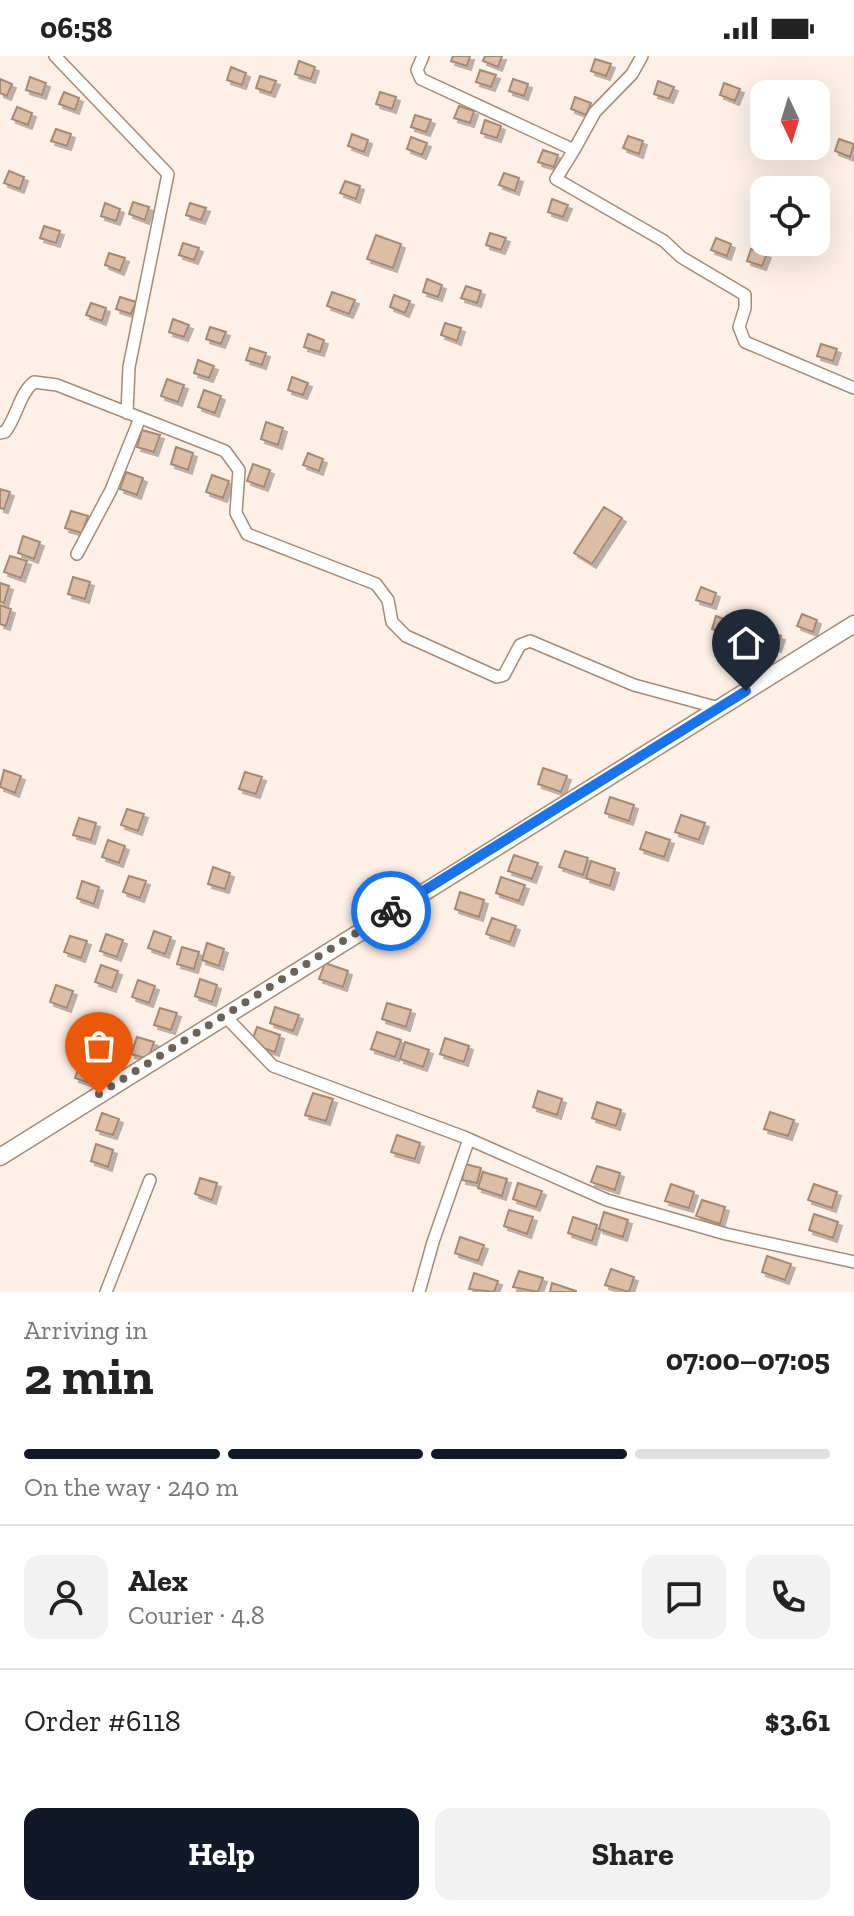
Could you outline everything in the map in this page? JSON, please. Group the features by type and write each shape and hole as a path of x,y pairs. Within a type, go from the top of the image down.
{"main road":[{"path":"0,1157 854,624"}],"street":[{"path":"55,56 168,174 129,367 127,413"},
{"path":"423,56 417,70 421,79 574,150"},
{"path":"642,56 632,74 595,112 556,179 664,241 681,257 745,295 739,327 745,342 854,388"},
{"path":"0,433 10,426 28,387 34,382 57,385 225,451 239,470 236,513 247,534 376,584 388,600 392,622 406,636 497,677 504,675 520,645 530,641 634,685 719,708"},
{"path":"77,554 111,490 140,418"},
{"path":"224,1015 273,1066 469,1139 607,1200 726,1234 854,1262"},
{"path":"419,1292 469,1139"},
{"path":"106,1292 150,1180"}],"building":[{"path":"453,56 470,56 467,66 451,61"},
{"path":"485,56 502,56 498,67 483,61"},
{"path":"595,59 611,64 606,76 591,71"},
{"path":"299,61 315,67 311,79 295,74"},
{"path":"231,67 246,73 242,85 227,80"},
{"path":"480,70 496,75 491,87 476,82"},
{"path":"260,76 276,81 271,93 256,88"},
{"path":"30,77 46,83 42,95 26,90"},
{"path":"0,79 12,84 7,96 0,93"},
{"path":"513,79 528,84 524,96 509,91"},
{"path":"658,81 674,87 669,99 654,94"},
{"path":"724,83 740,89 735,101 720,95"},
{"path":"64,92 79,98 75,110 59,104"},
{"path":"380,92 396,97 392,109 376,104"},
{"path":"575,97 591,103 586,115 571,109"},
{"path":"459,106 474,111 470,123 454,118"},
{"path":"17,107 32,113 28,125 12,119"},
{"path":"415,115 431,120 426,132 411,127"},
{"path":"485,120 501,126 497,138 481,133"},
{"path":"56,129 71,134 67,146 51,141"},
{"path":"352,134 368,140 364,152 348,146"},
{"path":"628,136 643,141 639,154 623,148"},
{"path":"411,137 427,143 422,155 407,149"},
{"path":"839,139 854,144 850,157 835,151"},
{"path":"543,150 558,155 554,167 538,162"},
{"path":"9,171 24,177 20,189 4,183"},
{"path":"504,173 519,178 515,191 499,185"},
{"path":"345,181 360,186 356,199 340,193"},
{"path":"552,199 568,205 563,217 548,212"},
{"path":"133,202 149,207 145,220 129,214"},
{"path":"105,203 120,209 116,221 101,216"},
{"path":"190,203 206,208 201,220 186,215"},
{"path":"44,226 60,231 56,243 40,238"},
{"path":"490,233 506,238 501,250 486,245"},
{"path":"376,235 401,244 393,268 367,259"},
{"path":"716,238 731,244 727,256 711,250"},
{"path":"183,243 199,248 194,260 179,255"},
{"path":"750,252 750,256 766,256 762,266 747,261"},
{"path":"109,253 125,258 120,271 105,265"},
{"path":"427,279 442,285 438,297 423,292"},
{"path":"466,286 481,291 477,303 461,298"},
{"path":"332,292 355,300 349,314 327,306"},
{"path":"394,295 410,301 405,313 390,307"},
{"path":"120,297 136,302 131,314 116,309"},
{"path":"91,303 106,308 102,321 86,315"},
{"path":"173,319 189,325 184,337 169,332"},
{"path":"445,323 461,328 457,341 441,335"},
{"path":"210,327 226,332 221,344 206,339"},
{"path":"308,334 324,340 320,352 304,347"},
{"path":"821,344 837,349 833,361 817,356"},
{"path":"250,348 266,353 262,365 246,360"},
{"path":"198,360 214,366 209,378 194,373"},
{"path":"292,377 308,383 303,395 288,390"},
{"path":"167,379 184,385 178,402 161,396"},
{"path":"204,390 221,396 215,413 198,407"},
{"path":"266,422 283,428 278,445 261,439"},
{"path":"142,430 160,435 154,452 137,447"},
{"path":"176,447 193,453 188,470 171,464"},
{"path":"308,453 323,459 319,471 303,465"},
{"path":"253,464 270,470 264,487 247,481"},
{"path":"126,472 143,478 137,495 120,489"},
{"path":"212,475 229,481 223,498 206,492"},
{"path":"0,489 10,492 4,509 0,508"},
{"path":"604,507 622,518 592,564 574,553"},
{"path":"71,511 88,516 82,533 65,528"},
{"path":"23,536 40,542 34,559 18,553"},
{"path":"10,556 27,561 21,578 4,572"},
{"path":"73,577 90,582 85,599 68,594"},
{"path":"0,583 9,586 4,603 0,602"},
{"path":"701,587 716,593 712,605 696,600"},
{"path":"0,605 11,609 6,626 0,624"},
{"path":"802,614 817,620 813,632 797,626"},
{"path":"716,616 732,622 728,634 712,629"},
{"path":"746,616 761,621 757,633 741,628"},
{"path":"765,631 781,636 777,648 761,643"},
{"path":"543,768 567,776 561,792 538,784"},
{"path":"4,770 21,776 15,793 0,787"},
{"path":"245,772 262,777 256,794 239,789"},
{"path":"610,797 634,805 629,821 605,813"},
{"path":"127,809 144,814 138,831 121,825"},
{"path":"681,815 705,823 699,840 675,832"},
{"path":"79,818 96,823 91,840 73,835"},
{"path":"646,832 670,840 664,857 640,849"},
{"path":"108,840 125,846 119,863 102,857"},
{"path":"565,851 588,858 583,875 559,867"},
{"path":"514,855 538,863 532,879 508,871"},
{"path":"591,861 615,869 610,886 586,878"},
{"path":"213,867 230,873 225,889 208,884"},
{"path":"129,876 146,881 140,898 123,892"},
{"path":"501,877 525,885 519,901 496,893"},
{"path":"82,881 99,887 94,904 77,898"},
{"path":"460,892 484,900 479,917 455,909"},
{"path":"492,918 516,926 510,942 486,934"},
{"path":"154,931 171,937 165,954 148,948"},
{"path":"106,934 123,940 117,957 100,951"},
{"path":"70,936 87,941 81,958 64,952"},
{"path":"207,943 224,949 219,966 202,960"},
{"path":"182,947 199,952 194,969 177,964"},
{"path":"325,963 348,971 343,987 319,979"},
{"path":"101,965 118,971 112,988 95,982"},
{"path":"200,979 217,985 212,1002 195,996"},
{"path":"138,980 155,986 149,1003 132,997"},
{"path":"56,985 73,991 67,1008 50,1002"},
{"path":"387,1003 411,1010 406,1027 382,1019"},
{"path":"275,1007 299,1015 293,1031 270,1023"},
{"path":"160,1008 177,1013 171,1030 154,1025"},
{"path":"99,1015 116,1021 111,1038 94,1032"},
{"path":"257,1027 280,1035 275,1052 251,1044"},
{"path":"377,1032 401,1040 395,1057 371,1049"},
{"path":"137,1037 154,1042 148,1059 131,1054"},
{"path":"445,1038 469,1046 464,1062 440,1054"},
{"path":"405,1042 429,1050 423,1067 400,1059"},
{"path":"81,1062 98,1067 92,1084 75,1078"},
{"path":"538,1091 562,1099 557,1115 533,1107"},
{"path":"313,1093 333,1099 326,1121 305,1115"},
{"path":"597,1102 621,1110 616,1126 592,1118"},
{"path":"770,1112 794,1120 788,1136 764,1129"},
{"path":"102,1113 119,1119 113,1135 96,1130"},
{"path":"397,1135 420,1143 415,1159 391,1152"},
{"path":"96,1144 113,1150 108,1167 91,1161"},
{"path":"465,1164 481,1168 477,1183 462,1180"},
{"path":"597,1166 620,1173 615,1190 591,1182"},
{"path":"483,1172 507,1179 502,1196 478,1188"},
{"path":"200,1178 217,1183 212,1200 195,1194"},
{"path":"518,1183 542,1191 536,1207 513,1199"},
{"path":"671,1184 694,1192 689,1208 665,1201"},
{"path":"814,1184 837,1192 832,1208 808,1200"},
{"path":"702,1200 725,1207 720,1224 696,1216"},
{"path":"509,1210 533,1217 527,1234 504,1226"},
{"path":"604,1212 628,1220 623,1237 599,1229"},
{"path":"814,1214 838,1222 833,1238 809,1230"},
{"path":"573,1217 597,1225 592,1241 568,1233"},
{"path":"460,1237 484,1245 478,1261 455,1253"},
{"path":"767,1256 791,1264 785,1280 762,1272"},
{"path":"611,1269 634,1277 629,1292 605,1285"},
{"path":"519,1271 543,1278 538,1292 513,1287"},
{"path":"474,1273 498,1281 494,1292 469,1289"},
{"path":"552,1283 576,1291 576,1292 550,1292"}],"way so far":[{"path":"99,1094 391,911"}],"route":[{"path":"391,911 746,691"}]}
